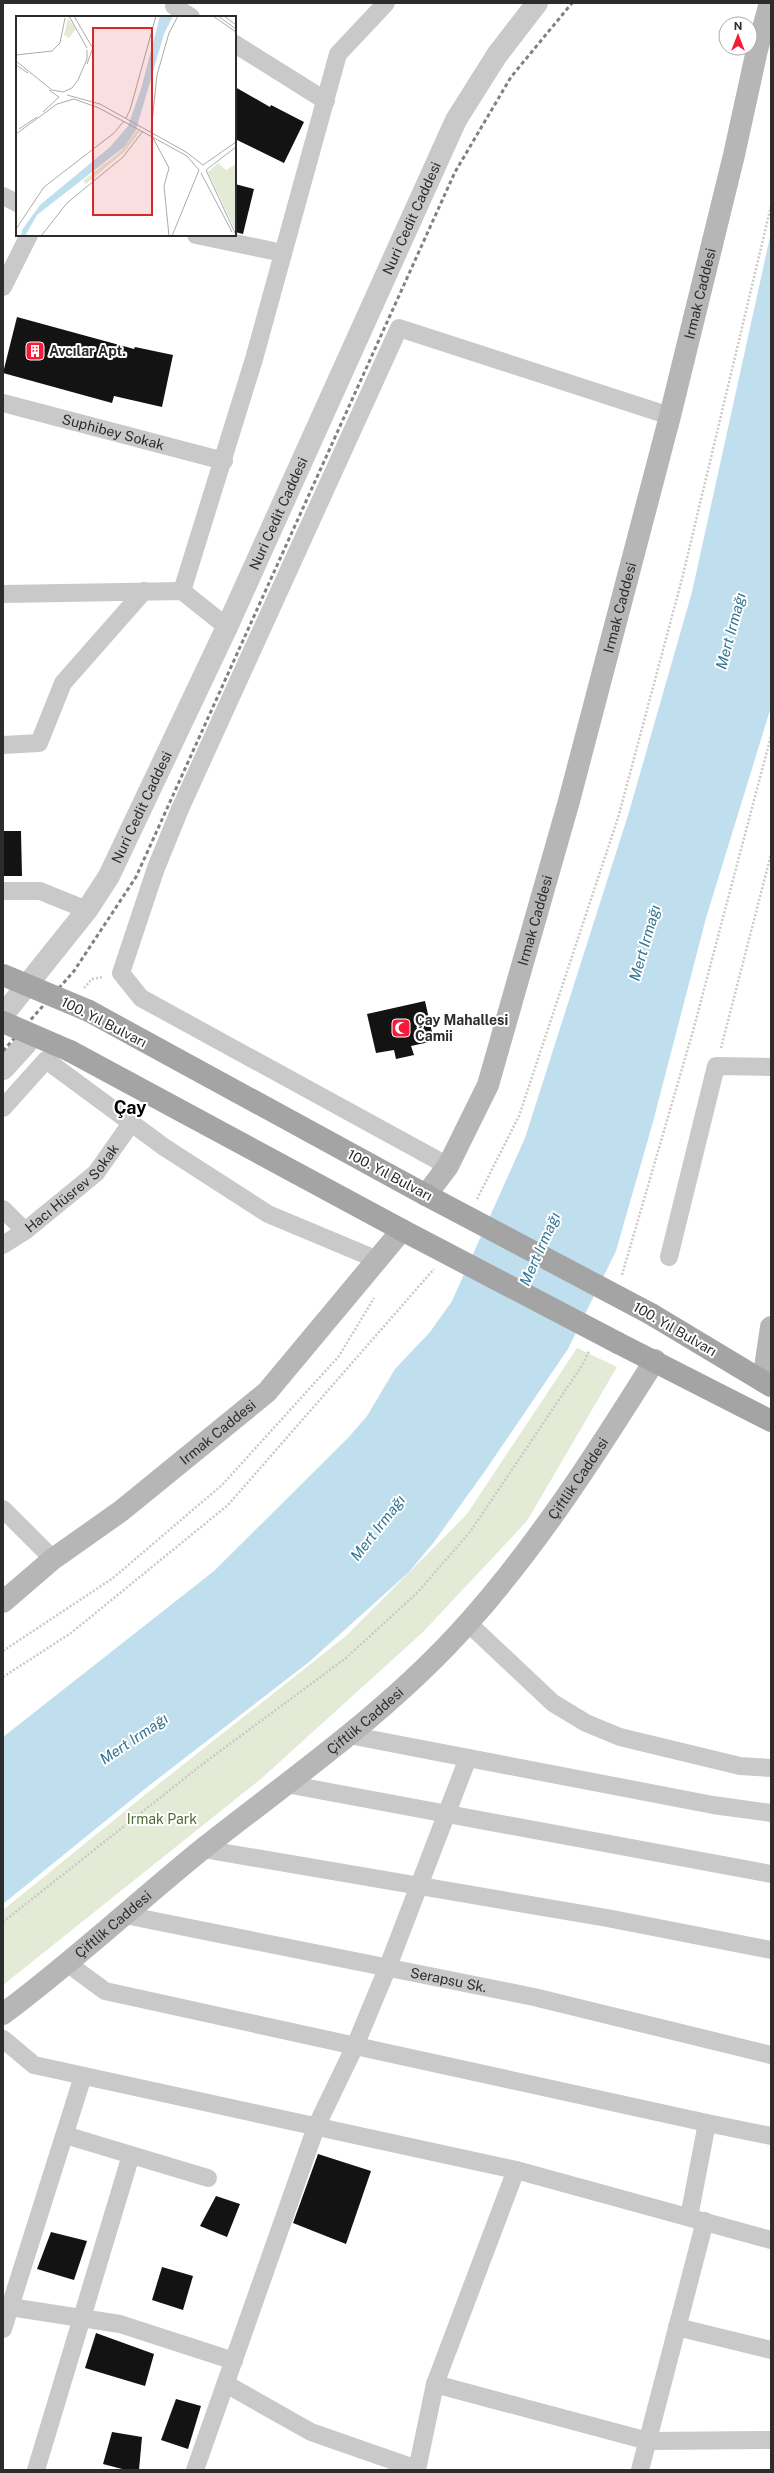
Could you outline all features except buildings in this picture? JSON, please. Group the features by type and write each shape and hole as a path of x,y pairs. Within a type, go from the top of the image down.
{"main road":[{"name":"Irmak Caddesi","path":"426,1195 448,1166 488,1085 571,794 670,416 770,3"},
{"name":"100. Yıl Bulvarı","path":"3,975 89,1011 426,1195 650,1314 767,1384"},
{"path":"3,1022 70,1052 402,1230 771,1421"},
{"name":"Irmak Caddesi","path":"3,1602 53,1559 121,1511 267,1392 402,1230"},
{"path":"767,1384 771,1328"},
{"name":"Çiftlik Caddesi","path":"3,2014 67,1963 203,1849 387,1705 468,1623 565,1498 596,1455 655,1360"}],"street":[{"path":"182,590 224,461 338,54 386,3"},
{"name":"Nuri Cedit Caddesi","path":"3,1016 88,910 109,876 227,627 456,120 497,55 537,3"},
{"path":"172,9 189,16"},
{"path":"236,45 326,101"},
{"path":"3,196 16,202"},
{"path":"3,287 28,236"},
{"path":"201,236 283,253"},
{"path":"448,1166 141,998 121,973 156,868 180,809 399,328 670,416"},
{"name":"Suphibey Sokak","path":"3,403 224,461"},
{"path":"3,594 182,590 227,627"},
{"path":"3,745 39,743 63,683 144,592"},
{"path":"3,891 40,891 88,910"},
{"path":"3,1069 26,1044"},
{"path":"3,1108 46,1060 164,1147 268,1214 378,1260"},
{"path":"669,1257 716,1066 771,1067"},
{"name":"Hacı Hüsrev Sokak","path":"3,1244 25,1231 96,1173 132,1122"},
{"path":"3,1209 25,1231"},
{"path":"3,1509 53,1559"},
{"path":"468,1623 553,1703 586,1723 620,1737 740,1766 771,1768"},
{"path":"349,1735 712,1805 771,1813"},
{"path":"195,2470 316,2127 355,2046 387,1969 420,1886 444,1814 468,1758"},
{"path":"286,1784 771,1874"},
{"path":"203,1849 607,1918 771,1950"},
{"name":"Serapsu Sk.","path":"125,1915 387,1969 534,1997 771,2055"},
{"path":"67,1963 105,1991 771,2136"},
{"path":"3,2039 34,2065 516,2170 771,2240"},
{"path":"3,2329 83,2076"},
{"path":"640,2470 677,2327 697,2219 707,2123"},
{"path":"65,2135 208,2178"},
{"path":"36,2470 131,2155"},
{"path":"226,2384 311,2432 417,2470 435,2384 516,2170"},
{"path":"10,2307 120,2324 234,2361"},
{"path":"677,2327 771,2350"},
{"path":"435,2384 648,2441 771,2440"}],"path":[{"path":"468,1217 519,1116 618,818 682,579 771,206"},
{"path":"621,1278 627,1263 693,1031 771,736"},
{"path":"716,1066 771,854"},
{"path":"3,1677 71,1633 228,1505 448,1253"},
{"path":"3,1651 113,1578 222,1485 339,1356 376,1295"},
{"path":"3,1922 204,1763 346,1658 417,1593 470,1532 583,1364 590,1350"}],"green space":[{"name":"Irmak Park","path":"577,1348 617,1367 527,1521 423,1632 262,1778 3,1985 3,1910 146,1794 346,1636 467,1514"}],"water":[{"name":"Mert Irmağı","path":"771,232 771,707 706,918 653,1122 616,1251 568,1349 485,1471 434,1542 409,1572 309,1662 146,1788 3,1904 3,1737 214,1571 348,1438 367,1416 395,1369 430,1332 452,1301 525,1138 629,812 692,592"}],"railway":[{"path":"3,1051 74,971 136,877 455,172 511,77 572,3"}],"place":[{"name":"Avcılar Apt.","path":"35,351"},
{"name":"Çay Mahallesi Camii","path":"401,1028"}],"district":[{"name":"Çay","path":"130,1108"}]}
